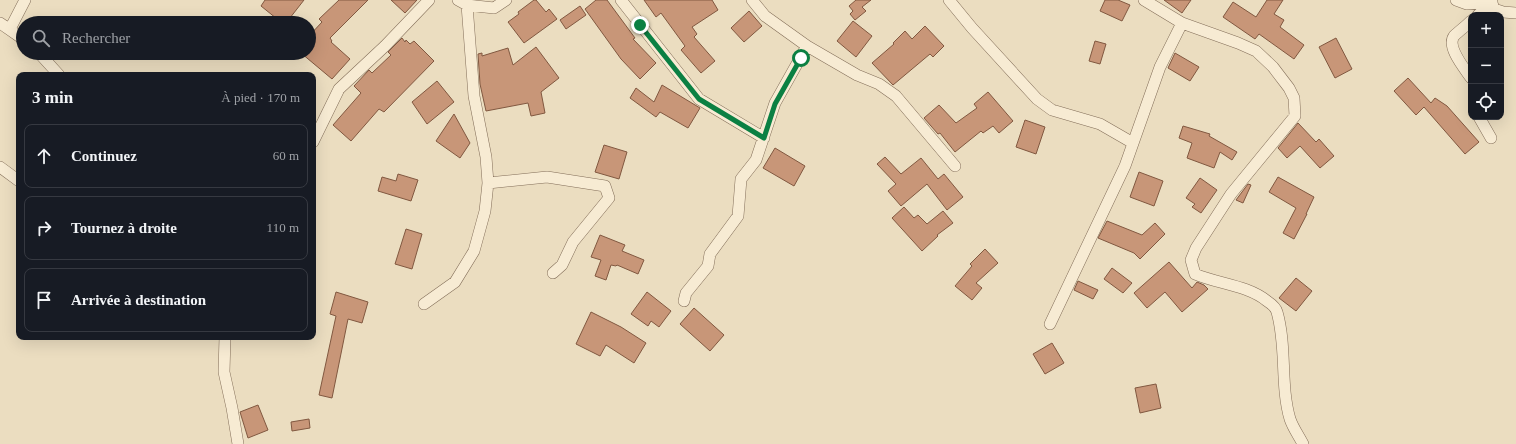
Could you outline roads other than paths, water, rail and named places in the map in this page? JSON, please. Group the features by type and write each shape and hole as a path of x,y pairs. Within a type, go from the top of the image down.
{"street":[{"path":"16,34 5,26 25,0"},
{"path":"316,136 339,89 385,46 429,0"},
{"path":"424,304 455,282 474,252 485,211 488,183 486,157 474,96 463,3 494,8 506,0"},
{"path":"621,0 699,99 764,138"},
{"path":"752,0 765,16 807,46 858,75 879,84 896,96 955,166"},
{"path":"948,0 1037,99 1052,110 1100,124 1133,143"},
{"path":"1144,0 1182,23 1256,51 1273,67 1289,88 1294,98 1295,116 1231,194 1196,248 1191,260 1196,274 1206,279 1252,292 1268,301 1276,311 1282,347 1286,400 1290,420 1302,444"},
{"path":"1456,0 1468,4 1491,1"},
{"path":"1491,1 1494,9 1503,12 1516,13"},
{"path":"1481,12 1491,1"},
{"path":"1050,324 1125,166 1160,67 1182,23"},
{"path":"1468,24 1453,37 1452,43 1453,50 1468,73"},
{"path":"684,301 686,293 708,266 710,254 738,216 741,179 756,160 775,104 807,46"},
{"path":"45,60 56,72"},
{"path":"1481,120 1491,138"},
{"path":"0,167 16,179"},
{"path":"488,183 547,177 606,186 609,198 573,242 562,265 553,273"},
{"path":"225,340 224,372 238,444"}]}
